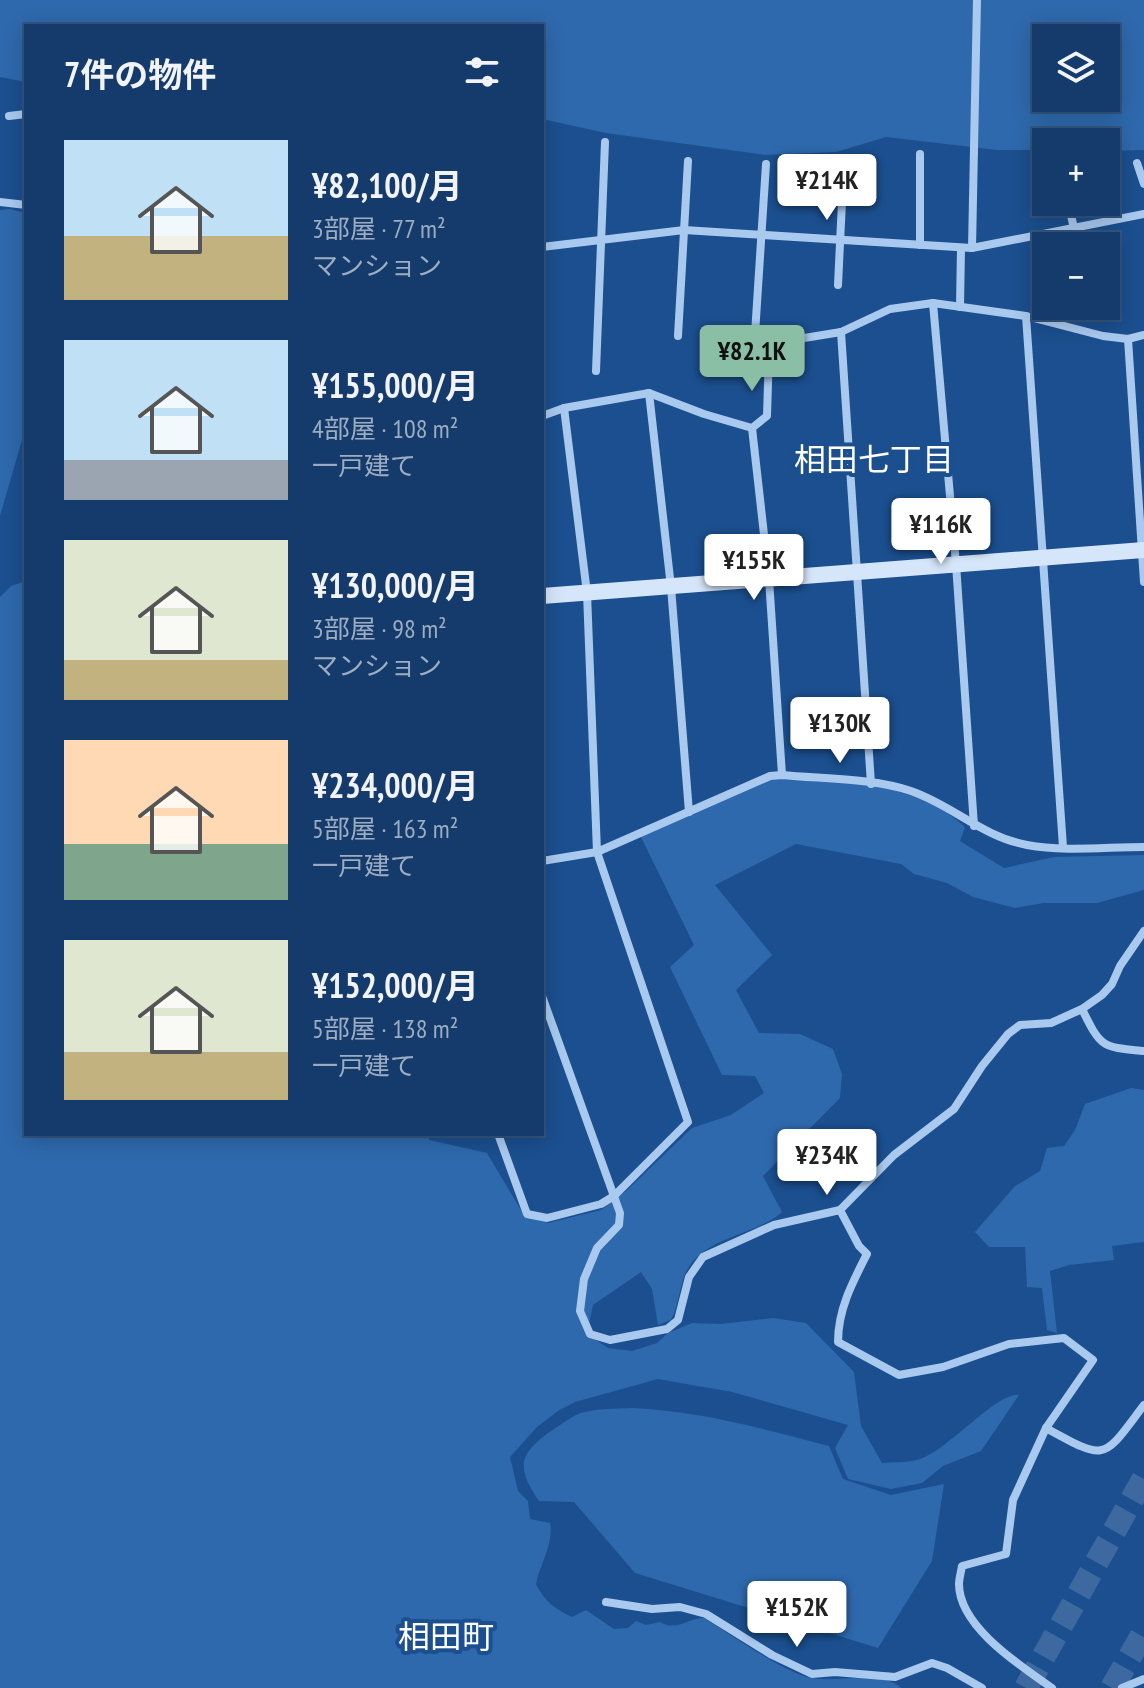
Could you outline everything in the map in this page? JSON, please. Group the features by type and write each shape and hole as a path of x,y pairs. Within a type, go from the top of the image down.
{"street":[{"path":"972,248 977,0"},
{"path":"9,116 24,114"},
{"path":"596,371 605,142"},
{"path":"920,154 920,245"},
{"path":"838,285 844,160"},
{"path":"678,336 688,161"},
{"path":"1137,163 1144,184"},
{"path":"755,334 766,164"},
{"path":"0,202 24,205"},
{"path":"544,247 684,230 972,248 1144,214"},
{"path":"1071,216 1074,230"},
{"path":"960,307 961,248"},
{"path":"933,303 956,564 974,826"},
{"path":"752,428 767,416 769,350 792,340 841,332 890,309 933,303 1026,316 1103,336 1128,339 1144,335"},
{"path":"1026,316 1063,847"},
{"path":"841,332 871,784"},
{"path":"1128,339 1144,582"},
{"path":"544,415 564,408 649,393 752,428"},
{"path":"649,393 671,587 689,812"},
{"path":"499,1136 527,1214 547,1218 601,1204 614,1196 688,1122 597,852 587,593 564,408"},
{"path":"752,428 769,579 782,775"},
{"path":"544,596 1143,550"},
{"path":"544,861 597,852 770,776 782,775 909,790 974,826 1029,846 1144,847"},
{"path":"544,1002 618,1204 619,1225 597,1248 584,1279 580,1299 580,1311 590,1334 610,1340 667,1329 678,1320 689,1277 703,1257 774,1225 840,1210 894,1155 954,1109 982,1066 1008,1034 1020,1025 1051,1023 1082,1009 1102,995 1144,931"},
{"path":"1082,1009 1095,1036 1108,1048 1144,1051"},
{"path":"840,1210 859,1246 867,1254 850,1286 838,1320 838,1342 899,1375 943,1367 1009,1344 1064,1338 1093,1360 1046,1428 1013,1500 1006,1554 962,1566 959,1587 978,1631 1052,1688"},
{"path":"1046,1428 1088,1451 1099,1453 1115,1443 1144,1405"},
{"path":"606,1602 652,1609 680,1607 706,1614 772,1655 812,1674 835,1672 895,1677 932,1663 982,1688"},
{"path":"1122,1688 1144,1679"}],"shaded area":[{"path":"0,0 1144,0 1144,150 1120,151 1120,128 1032,128 1032,150 997,150 886,137 836,152 765,155 606,133 544,119 544,24 24,24 24,82 0,77"},
{"path":"0,210 24,212 24,433 0,516"},
{"path":"24,582 24,1136 428,1136 429,1140 487,1153 525,1217 548,1223 601,1210 626,1191 692,1128 731,1115 764,1093 755,1076 722,1075 670,967 694,945 639,833 782,775 871,784 935,802 965,827 960,841 1004,868 1054,857 1144,855 1144,890 1097,903 1044,903 1015,908 973,897 947,883 914,874 901,864 796,844 715,885 772,955 736,990 759,1033 800,1034 833,1049 842,1074 840,1098 763,1176 782,1212 758,1227 717,1243 694,1260 686,1272 671,1320 658,1325 652,1289 641,1272 593,1305 588,1329 596,1340 608,1348 632,1351 657,1343 668,1333 692,1323 721,1324 773,1318 806,1323 854,1372 861,1426 882,1463 906,1462 931,1454 998,1402 1019,1395 981,1451 943,1466 922,1483 891,1489 848,1479 835,1448 848,1425 732,1392 658,1379 575,1402 537,1427 510,1457 518,1491 528,1501 530,1519 550,1523 548,1546 536,1584 546,1600 560,1611 572,1617 586,1610 614,1629 628,1628 636,1621 646,1625 660,1622 672,1626 704,1618 772,1661 799,1674 821,1679 882,1679 901,1688 0,1688 0,597 11,586"},
{"path":"1131,1088 1144,1090 1144,1242 1112,1246 1114,1260 1069,1265 1050,1271 1057,1333 1047,1330 1042,1288 1027,1287 1025,1247 989,1247 975,1232 1015,1186 1040,1171 1047,1148 1064,1146 1075,1130 1085,1104"},
{"path":"632,1408 707,1417 829,1446 843,1479 891,1495 944,1484 932,1561 878,1648 635,1573 574,1502 539,1501 524,1469 524,1461 534,1445 581,1413"}],"tunnel":[{"path":"1026,1688 1144,1478"},
{"path":"1112,1688 1144,1632"}],"district":[{"name":"相田七丁目","path":"874,459"},
{"name":"相田町","path":"446,1636"}]}
